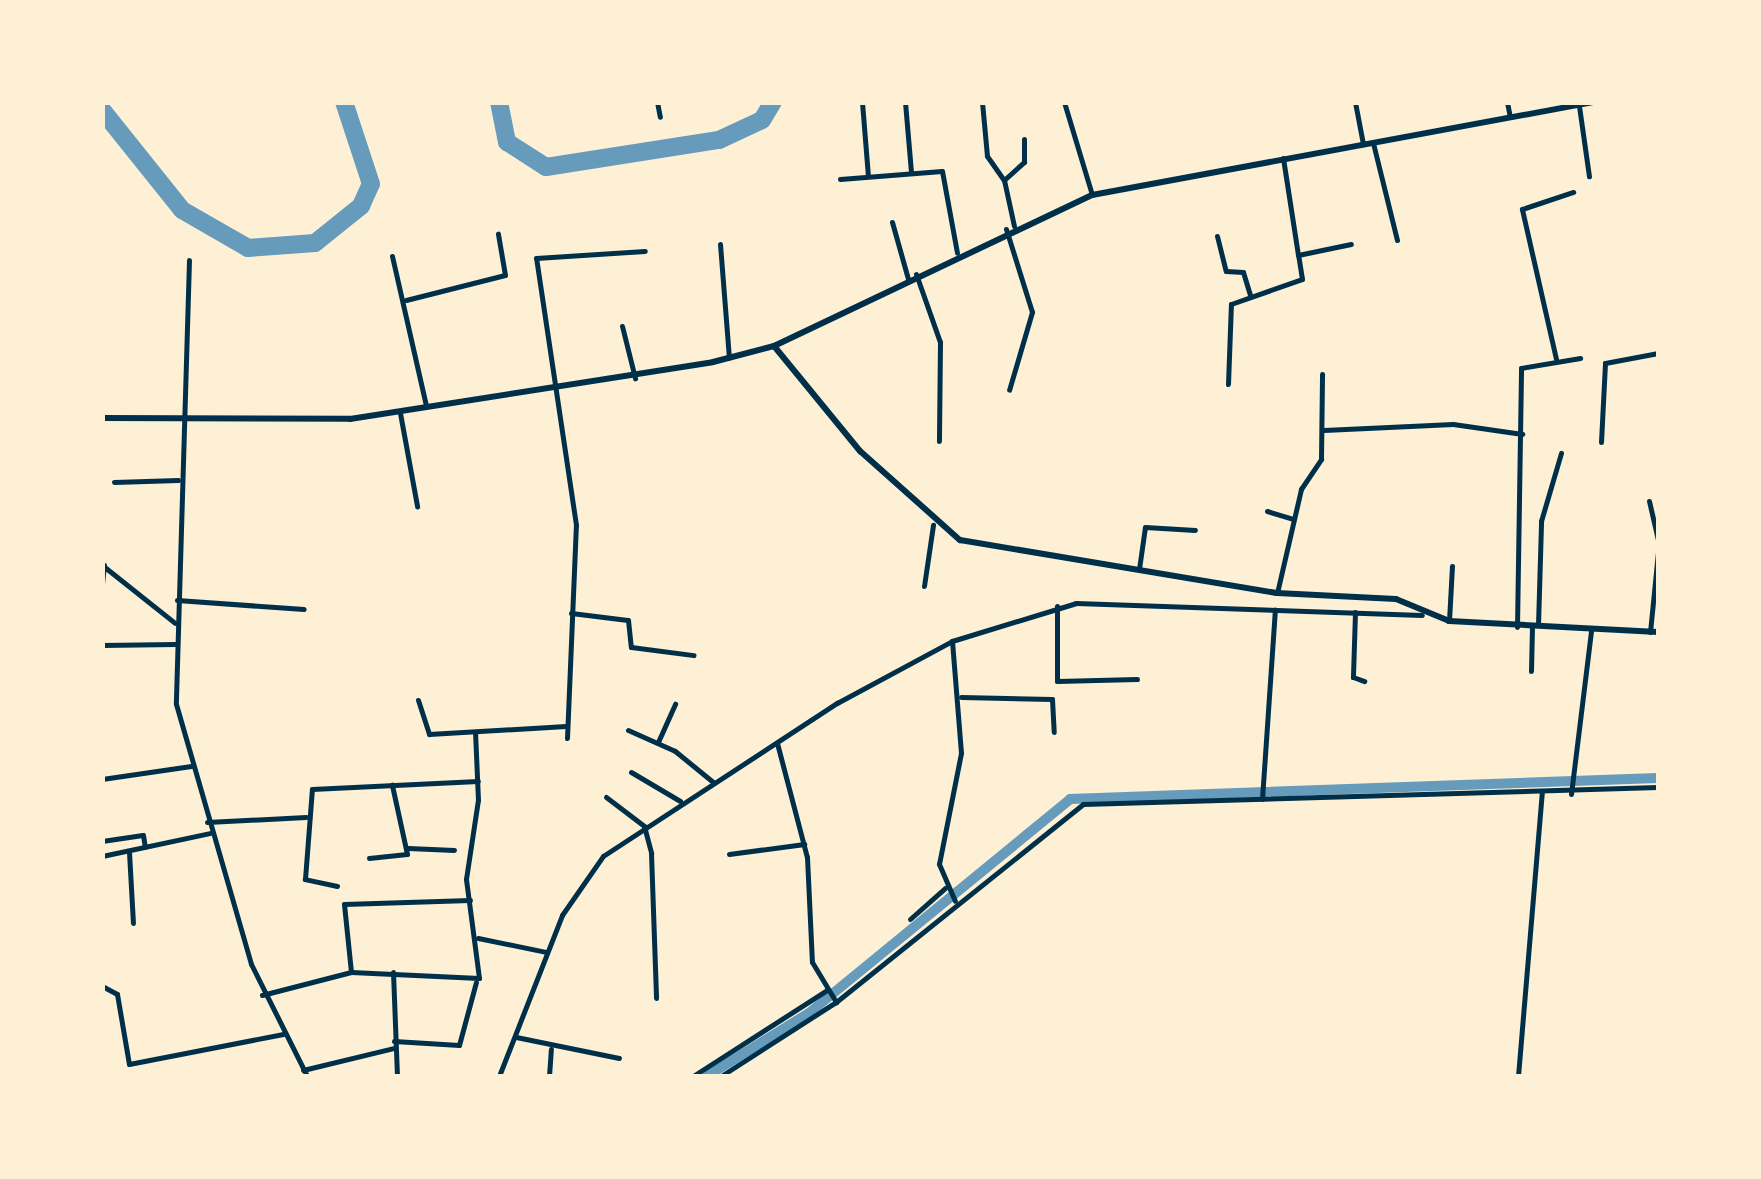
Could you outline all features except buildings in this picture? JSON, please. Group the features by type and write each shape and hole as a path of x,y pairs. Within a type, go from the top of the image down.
{"main road":[{"path":"102,418 178,422 400,413 635,378 730,358 774,346 1010,227 1092,196 1594,102"},
{"path":"774,346 933,525 966,542 1277,593 1396,600 1422,615 1450,620 1517,627 1654,632"}],"street":[{"path":"657,102 660,117"},
{"path":"862,102 868,176"},
{"path":"905,102 911,172"},
{"path":"982,102 987,156 1004,180 1010,227 1032,312 1010,390"},
{"path":"1064,102 1092,196"},
{"path":"1356,102 1364,145"},
{"path":"1507,102 1510,117"},
{"path":"1579,106 1588,176"},
{"path":"1004,180 1024,162 1024,139"},
{"path":"1373,143 1397,240"},
{"path":"1228,384 1231,304 1302,279 1283,158"},
{"path":"840,179 911,172 944,174 957,253"},
{"path":"1556,359 1522,209 1573,192"},
{"path":"892,222 940,342 939,440"},
{"path":"406,300 505,275 498,234"},
{"path":"1217,236 1226,271 1243,272 1250,295"},
{"path":"720,244 730,358"},
{"path":"1298,255 1351,244"},
{"path":"567,738 576,525 536,258 645,251"},
{"path":"392,256 406,300 427,409"},
{"path":"189,260 178,422 175,644 191,766 262,995 305,1073 394,1045 459,1046 476,982 478,938 470,900 478,781 475,732"},
{"path":"622,326 635,378"},
{"path":"1601,442 1604,363 1658,353"},
{"path":"1517,627 1521,368 1556,359 1580,358"},
{"path":"1277,593 1293,519 1324,430 1322,374"},
{"path":"400,413 417,506"},
{"path":"1324,430 1453,424 1522,434"},
{"path":"1531,671 1540,521 1561,453"},
{"path":"114,482 178,480"},
{"path":"1649,502 1658,540"},
{"path":"1267,511 1293,519"},
{"path":"924,586 933,525"},
{"path":"1139,569 1145,527 1195,530"},
{"path":"1654,632 1658,552"},
{"path":"103,565 175,623"},
{"path":"102,584 103,565"},
{"path":"1450,620 1452,566"},
{"path":"176,600 304,608"},
{"path":"500,1076 546,952 592,867 644,826 712,782 952,641 1057,606 1422,615"},
{"path":"1057,606 1056,681 1138,679"},
{"path":"1262,797 1275,609"},
{"path":"571,612 627,620 630,646 693,656"},
{"path":"1355,612 1353,677 1364,681"},
{"path":"1571,791 1570,774 1591,630"},
{"path":"952,641 961,698 961,753 939,864 946,889 954,900"},
{"path":"103,645 175,644"},
{"path":"961,698 1052,700 1054,732"},
{"path":"418,700 425,732 566,726"},
{"path":"658,742 675,704"},
{"path":"628,730 658,742 712,782"},
{"path":"776,742 804,844 812,962 831,995"},
{"path":"102,778 191,766"},
{"path":"632,772 681,802"},
{"path":"337,886 306,882 306,817 314,788 478,781"},
{"path":"368,858 401,859 408,848 392,784"},
{"path":"712,1066 718,1076 1082,804 1658,787"},
{"path":"1518,1076 1542,793"},
{"path":"606,797 644,826 658,900 656,998"},
{"path":"207,822 306,817"},
{"path":"102,856 210,833"},
{"path":"102,841 143,835 145,848"},
{"path":"730,854 804,844"},
{"path":"408,848 454,850"},
{"path":"129,852 132,923"},
{"path":"910,919 946,889"},
{"path":"351,972 342,905 470,900"},
{"path":"478,938 546,952"},
{"path":"262,995 351,972 393,972 476,982"},
{"path":"393,972 397,1076"},
{"path":"102,986 116,994 129,1064 283,1034"},
{"path":"693,1076 831,995"},
{"path":"516,1037 551,1048 619,1058"},
{"path":"550,1076 551,1048"}],"waterway":[{"path":"102,110 182,210 248,248 315,243 361,206 371,184 344,102"},
{"path":"499,102 507,142 546,167 719,140 762,120 773,102"},
{"path":"707,1076 809,1013 1070,799 1658,778"}]}
